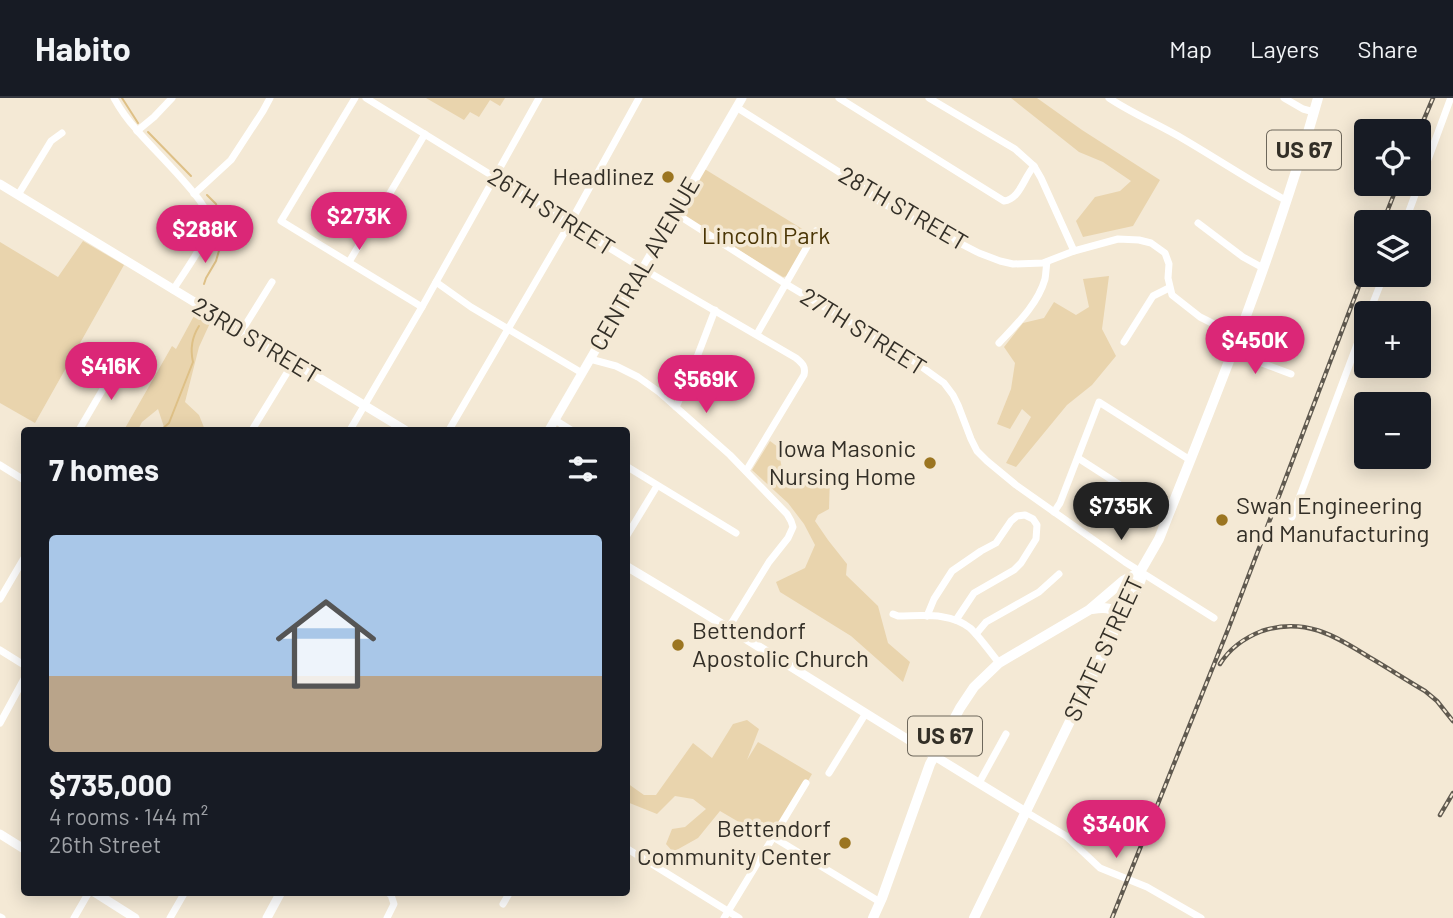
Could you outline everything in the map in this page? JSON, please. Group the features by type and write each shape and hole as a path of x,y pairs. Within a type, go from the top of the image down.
{"main road":[{"name":"STATE STREET","path":"974,918 1138,587 1140,572 1168,516 1264,268 1318,98"},
{"name":"US 67","path":"873,918 934,756 974,687 999,663 1089,610 1123,581 1140,572"},
{"path":"1089,610 1106,607 1111,609 1115,618 1114,631"}],"street":[{"path":"114,98 137,131 194,194 208,214 210,222 205,236 173,290"},
{"path":"137,131 172,98"},
{"path":"194,194 231,160 270,98"},
{"path":"355,98 281,221 422,307"},
{"name":"26TH STREET","path":"366,98 803,364 804,374 746,471"},
{"path":"352,427 539,98"},
{"path":"451,427 570,223 639,98"},
{"name":"CENTRAL AVENUE","path":"551,427 742,98"},
{"path":"839,98 1004,201 1015,197 1034,166"},
{"path":"929,98 1015,149 1034,166 1074,251"},
{"path":"1109,98 1129,112 1182,138 1287,201"},
{"path":"1284,98 1314,113"},
{"path":"1409,210 1450,99"},
{"name":"28TH STREET","path":"736,107 858,184 880,202 979,253 1013,264 1047,262 1074,251 1118,239 1139,240 1151,243 1166,253 1170,288"},
{"path":"18,195 51,141 62,134"},
{"path":"349,262 425,134"},
{"name":"23RD STREET","path":"0,184 400,427"},
{"name":"27TH STREET","path":"675,213 908,357 944,383 953,395 977,451 1016,485 1054,512"},
{"path":"1198,223 1243,257 1264,268"},
{"path":"757,334 816,231"},
{"path":"999,343 1038,295 1045,278 1047,262"},
{"path":"242,332 272,282"},
{"path":"436,282 471,307 582,373"},
{"path":"1124,342 1153,296 1170,288 1172,295 1236,341 1259,362 1291,374"},
{"path":"676,407 715,310"},
{"path":"1292,517 1354,352"},
{"path":"590,359 616,366 659,392 746,471 788,516 793,527 788,538 769,562 729,628"},
{"path":"81,427 120,360"},
{"path":"254,427 293,363"},
{"path":"1190,460 1099,401 1060,503 1054,512 1140,572 1214,618"},
{"path":"555,420 566,427"},
{"path":"1078,458 1168,516"},
{"path":"0,465 21,478"},
{"path":"630,469 736,533"},
{"path":"630,530 657,486"},
{"path":"927,616 934,599 952,571 996,543 1017,516 1025,515 1033,519 1037,525 1036,539 1021,563 1014,570 974,593 956,620"},
{"path":"0,599 21,563"},
{"path":"630,568 1066,836 1100,868 1147,887 1201,918"},
{"path":"976,634 986,622 1033,596 1059,574"},
{"path":"893,614 946,616 956,620 970,627 999,663"},
{"path":"0,650 21,663"},
{"path":"0,723 21,684"},
{"path":"829,773 866,713"},
{"path":"979,783 1006,734"},
{"path":"726,915 806,783"},
{"path":"0,834 21,844"},
{"path":"772,837 880,902"},
{"path":"630,851 726,915 738,918"},
{"path":"74,918 88,896"},
{"path":"98,896 135,918"},
{"path":"170,918 183,896"},
{"path":"267,918 279,896"},
{"path":"387,918 393,909 390,896"},
{"path":"503,904 508,896"}],"green space":[{"path":"426,98 505,98 500,106 490,100 479,117 470,112 464,120"},
{"path":"1011,98 1037,98 1160,180 1133,226 1083,237 1076,221 1095,197 1120,191 1131,181 1103,162 1079,152"},
{"name":"Lincoln Park","path":"703,168 809,233 788,276 783,277 681,215 680,209"},
{"path":"83,241 124,265 35,423 0,403 0,242 58,277"},
{"path":"1109,276 1102,329 1116,356 1092,385 1067,405 1016,467 1006,463 1031,417 1022,409 1010,429 997,424 1011,389 1015,363 1004,347 1023,323 1044,318 1054,302 1076,315 1089,307 1083,279"},
{"path":"195,314 210,323 199,347 185,402 199,415 204,427 164,427 158,409 140,427 126,427 172,346 176,349"},
{"path":"770,441 778,447 782,469 795,479 804,470 817,470 830,475 829,509 818,515 815,521 847,564 846,575 878,606 888,643 910,662 903,682 851,636 780,592 776,582 805,568 815,545 804,524 788,503 752,470"},
{"path":"747,720 759,729 747,760 758,742 812,774 777,834 772,832 768,839 720,811 698,838 673,852 666,844 672,829 685,827 706,809 693,799 675,796 657,814 630,803 630,785 644,795 656,795 693,743 712,758 733,724"}],"waterway":[{"path":"122,98 138,123"},
{"path":"148,132 191,176"},
{"path":"204,284 216,261 225,230 216,204 207,195"},
{"path":"164,427 169,423 193,362 192,343 199,326"}],"railway":[{"path":"1424,119 1433,98"},
{"path":"1388,210 1393,196"},
{"path":"1112,918 1229,627 1359,287"},
{"path":"1220,664 1243,640 1262,631 1292,626 1318,630 1425,691 1453,721"},
{"path":"1440,815 1453,793"}],"place":[{"name":"Headlinez","path":"668,177"},
{"name":"Iowa Masonic Nursing Home","path":"930,463"},
{"name":"Swan Engineering and Manufacturing","path":"1222,520"},
{"name":"Bettendorf Apostolic Church","path":"678,645"},
{"name":"Bettendorf Community Center","path":"845,843"}]}
